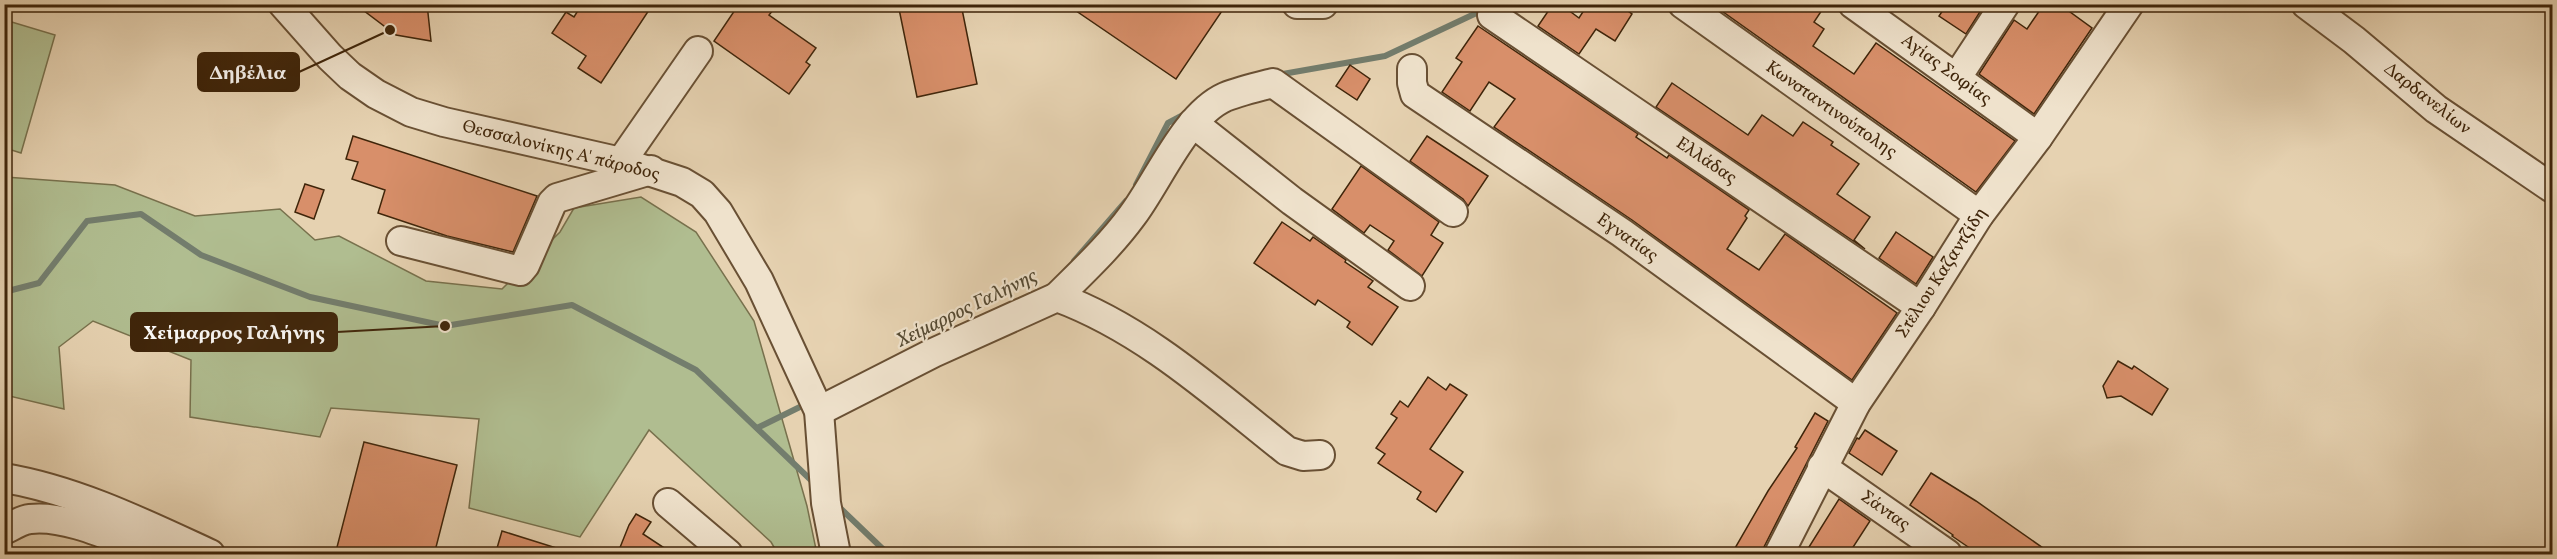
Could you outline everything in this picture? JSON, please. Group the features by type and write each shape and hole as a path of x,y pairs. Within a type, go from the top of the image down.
{"street":[{"name":"Θεσσαλονίκης Α' πάροδος","path":"284,4 330,57 350,76 376,94 411,111 456,125 651,170 682,182 702,194 718,212 759,281 819,411 826,503 836,555"},
{"path":"1297,4 1323,4"},
{"name":"Κωνσταντινούπολης","path":"1683,4 1978,215"},
{"path":"1957,77 2005,4"},
{"name":"Στέλιου Καζαντζίδη","path":"1779,555 1856,403 1921,307 1978,215 2038,137 2128,4"},
{"name":"Δαρδανελίων","path":"2306,4 2355,40 2445,116 2553,188"},
{"name":"Αγίας Σοφίας","path":"1870,9 2038,137"},
{"name":"Ελλάδας","path":"1492,15 1921,307"},
{"path":"621,162 698,51"},
{"name":"Εγνατίας","path":"1412,69 1412,83 1416,94 1622,233 1856,403"},
{"path":"819,411 933,353 1057,297 1133,216 1193,123 1207,108 1223,98 1273,83 1454,212"},
{"path":"1193,123 1292,201 1410,286"},
{"path":"401,241 520,271 525,265 552,202 557,198 651,170"},
{"path":"1057,297 1086,308 1123,328 1166,357 1287,451 1303,456 1320,455"},
{"name":"Σάντας","path":"1822,467 1947,555"},
{"path":"4,478 79,498 162,532 210,555"},
{"path":"668,503 728,555"},
{"path":"4,530 28,519 45,518 70,523 121,549 158,555"}],"green space":[{"path":"5,20 55,35 21,153 5,148"},
{"path":"5,177 115,185 195,216 280,209 315,240 339,236 426,281 502,289 560,232 574,208 641,197 696,232 754,321 807,506 817,554 778,554 771,542 649,430 580,537 469,508 479,419 331,408 320,437 190,417 191,360 93,321 59,347 64,409 5,395"}],"building":[{"path":"355,4 427,4 431,41 396,35"},
{"path":"582,4 653,4 601,83 578,68 586,56 552,33 566,12 574,17"},
{"path":"739,4 778,4 769,15 816,48 806,62 810,65 789,94 714,41"},
{"path":"898,4 961,4 977,84 917,97"},
{"path":"1066,4 1213,4 1222,11 1176,79"},
{"path":"1553,4 1560,4 1579,18 1588,4 1618,4 1632,14 1615,41 1596,29 1579,54 1538,26"},
{"path":"1712,4 1826,4 1814,22 1824,29 1813,46 1854,74 1876,43 2015,141 1976,192"},
{"path":"1947,4 1985,4 1966,34 1939,16"},
{"path":"2044,4 2059,4 2092,28 2034,114 1979,74 2014,20 2027,29"},
{"path":"1478,26 1638,134 1636,137 1667,158 1669,155 1749,210 1745,216 1747,218 1727,249 1759,270 1785,234 1897,313 1852,380 1632,220 1494,127 1515,99 1489,82 1470,111 1442,92 1462,62 1456,58"},
{"path":"1350,65 1370,79 1357,100 1336,86"},
{"path":"1672,83 1748,135 1762,115 1793,136 1803,122 1833,142 1831,145 1859,164 1837,194 1870,217 1854,240 1865,249 1656,107"},
{"path":"353,136 537,196 513,252 447,236 378,213 385,190 352,179 358,162 346,159"},
{"path":"1427,136 1488,176 1468,206 1463,199 1410,161"},
{"path":"1361,166 1439,222 1431,235 1443,243 1422,276 1388,250 1394,241 1370,225 1364,233 1332,209"},
{"path":"305,184 324,190 314,219 295,212"},
{"path":"1282,222 1310,241 1313,237 1346,260 1345,262 1373,281 1368,287 1398,307 1372,345 1347,327 1350,322 1318,300 1315,305 1254,263"},
{"path":"1896,232 1933,257 1916,284 1879,258"},
{"path":"2118,361 2132,369 2134,366 2168,389 2152,415 2121,396 2107,398 2103,386"},
{"path":"1428,377 1446,390 1450,384 1467,395 1430,449 1463,472 1436,512 1417,499 1421,492 1378,463 1385,454 1376,448 1397,418 1391,414 1400,401 1408,407"},
{"path":"1815,413 1828,421 1764,547 1763,555 1731,555 1768,491 1797,448 1795,447"},
{"path":"1865,430 1897,451 1882,475 1849,453 1857,438 1859,439"},
{"path":"364,442 457,465 434,555 335,555"},
{"path":"1931,473 1976,501 2053,555 1980,555 1910,505"},
{"path":"1839,499 1870,521 1848,555 1804,555"},
{"path":"636,514 651,522 643,534 675,555 617,555"},
{"path":"502,531 566,551 566,555 495,555"}],"waterway":[{"name":"Χείμαρρος Γαλήνης","path":"1277,75 1385,56 1485,9"},
{"name":"Χείμαρρος Γαλήνης","path":"1136,185 1168,123 1185,114"},
{"name":"Χείμαρρος Γαλήνης","path":"1074,261 1126,201"},
{"name":"Χείμαρρος Γαλήνης","path":"4,292 39,283 87,221 141,214 201,255 310,297 445,326 572,305 696,370 814,483"},
{"name":"Χείμαρρος Γαλήνης","path":"757,428 808,403"},
{"name":"Χείμαρρος Γαλήνης","path":"837,505 888,554"}],"place":[{"name":"Δηβέλια","path":"390,30"},
{"name":"Χείμαρρος Γαλήνης","path":"445,326"}]}
